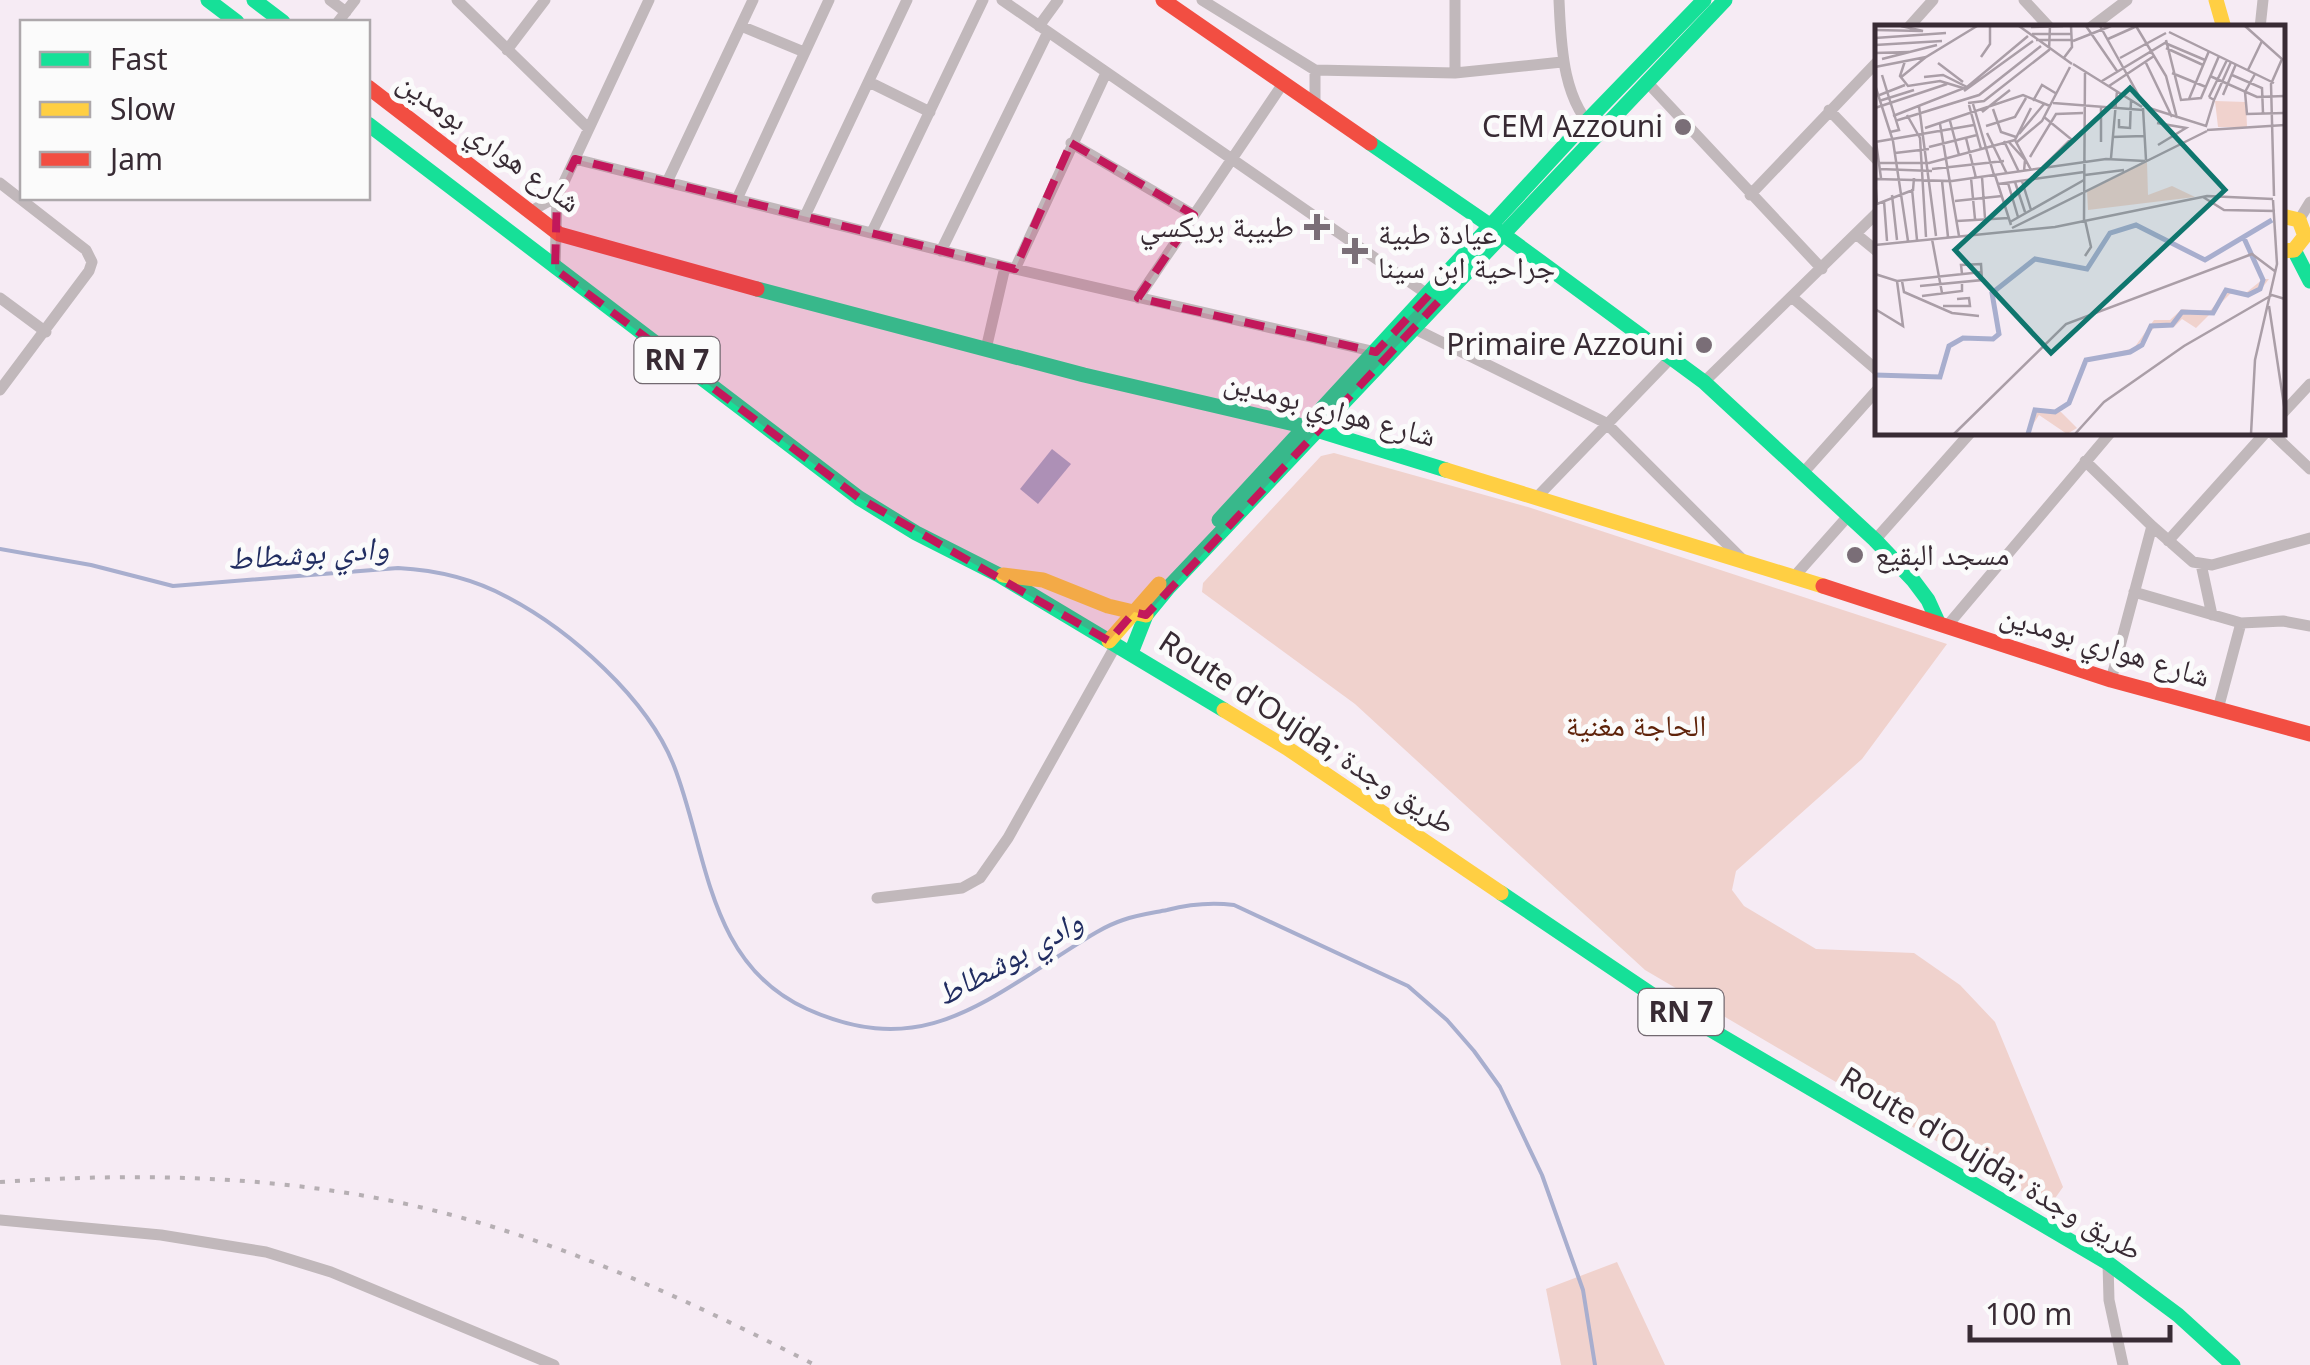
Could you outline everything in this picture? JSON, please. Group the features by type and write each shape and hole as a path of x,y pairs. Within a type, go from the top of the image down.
{"street":[{"path":"208,0 234,20"},
{"path":"254,0 281,20"},
{"path":"330,0 342,17 354,0"},
{"path":"457,0 588,128"},
{"path":"507,50 545,0"},
{"path":"555,269 557,197 649,0"},
{"path":"668,180 753,0"},
{"path":"737,199 829,0"},
{"path":"805,216 907,0"},
{"path":"872,232 982,0"},
{"path":"1002,0 1433,298"},
{"path":"941,251 1058,0"},
{"path":"1163,0 1498,232 1704,382 1876,540 1913,580 1942,624 2108,435"},
{"path":"1202,0 1315,70 1456,72 1562,62"},
{"path":"1455,0 1456,72"},
{"path":"1559,0 1562,62 1592,128"},
{"path":"877,898 962,888 989,869 1140,614 1312,429 1376,352 1498,232 1704,0"},
{"path":"1592,128 1646,81 1725,0"},
{"path":"1911,25 1932,0"},
{"path":"2024,0 2047,25"},
{"path":"2094,25 2127,0"},
{"path":"2216,0 2223,25"},
{"path":"2260,25 2263,0"},
{"path":"741,26 804,52"},
{"path":"1750,195 1875,64"},
{"path":"1315,70 1316,106"},
{"path":"986,348 1010,268 1106,72"},
{"path":"1646,81 1822,269"},
{"path":"869,82 930,112"},
{"path":"1138,298 1282,85"},
{"name":"شارع هواري بومدين","path":"370,89 558,234 820,307 1312,429 1536,496 2110,680 2310,734"},
{"path":"1829,110 1875,158"},
{"name":"Route d'Oujda; طريق وجدة","path":"370,126 859,498 1119,646 1358,794 1660,1000 2108,1263 2178,1315 2233,1365"},
{"path":"1071,144 1194,215"},
{"path":"575,159 1010,268 1376,352"},
{"path":"0,184 20,199"},
{"path":"529,212 557,197"},
{"path":"0,390 90,271 92,262 86,250 21,200"},
{"path":"2310,202 2288,214 2305,236 2288,250 2310,280"},
{"path":"1704,382 1875,215"},
{"path":"1856,234 1875,250"},
{"path":"0,298 46,332"},
{"path":"1312,429 1413,328 1433,298"},
{"path":"1793,298 1875,368"},
{"path":"1413,328 1606,423 1748,564"},
{"path":"1536,496 1672,357"},
{"path":"2285,411 2310,384"},
{"path":"1803,472 1875,392"},
{"path":"1876,540 1968,435"},
{"path":"2091,435 2101,444"},
{"path":"2168,540 2265,435"},
{"path":"2271,435 2310,469"},
{"path":"2085,461 2152,526 2200,564 2212,565 2310,538"},
{"path":"1793,578 1849,515"},
{"path":"2110,680 2152,526"},
{"path":"2200,564 2212,615"},
{"path":"999,575 1043,580 1140,614"},
{"path":"2134,592 2241,623 2282,621 2310,626"},
{"path":"1119,646 1140,614"},
{"path":"2218,709 2241,623"},
{"path":"0,1220 161,1235 266,1252 331,1272 554,1365"},
{"path":"2108,1263 2109,1300 2123,1365"}],"highlighted area":[{"path":"1071,143 1194,215 1138,298 1376,352 1429,295 1438,302 1146,615 1134,612 1109,641 859,498 555,269 557,197 575,159 1015,269"}],"green space":[{"name":"الحاجة مغنية","path":"1334,453 1528,507 1947,644 1862,759 1736,871 1732,890 1744,906 1816,949 1914,953 1960,985 1995,1022 2063,1187 2049,1207 1645,970 1355,704 1202,592 1203,583 1321,456"},
{"path":"1617,1262 1665,1365 1561,1365 1546,1289"}],"water":[{"path":"1052,449 1071,464 1038,504 1020,489"}],"waterway":[{"name":"وادي بوشطاط","path":"0,549 91,565 173,586 398,568 454,576 507,597 581,647 646,716 674,766 716,903 749,964 774,989 807,1009 844,1023 878,1029 939,1022 996,995 1114,923 1200,904 1234,905 1408,986 1447,1020 1500,1087 1542,1175 1583,1290 1595,1365"}],"railway":[{"path":"0,1182 197,1178 295,1186 392,1201 502,1230 609,1268 815,1365"}],"traffic: fast":[{"path":"208,0 234,20"},
{"path":"254,0 280,20"},
{"path":"1219,520 1586,122 1704,0"},
{"path":"1131,653 1146,615 1169,587 1725,0"},
{"path":"370,126 859,498 916,533 999,575 1224,710"},
{"path":"1370,143 1504,235 1704,382 1875,540 1913,580 1938,622"},
{"path":"2294,250 2310,281"},
{"path":"757,289 1084,375 1307,427 1446,470"},
{"path":"1501,893 1660,1000 2108,1263 2178,1315 2233,1365"}],"traffic: slow":[{"path":"2216,0 2223,25"},
{"path":"2285,217 2299,220 2305,236 2294,250 2285,251"},
{"path":"1446,470 1823,586"},
{"path":"1003,575 1043,580 1108,606 1146,615"},
{"path":"1109,641 1159,584"},
{"path":"1224,710 1287,748 1501,893"}],"traffic: jam":[{"path":"1163,0 1370,143"},
{"path":"370,89 559,234 757,289"},
{"path":"1823,586 2111,680 2310,734"}],"place":[{"name":"CEM Azzouni","path":"1683,127"},
{"name":"طبيبة بريكسي","path":"1317,227"},
{"name":"عيادة طبية جراحية ابن سينا","path":"1355,251"},
{"name":"Primaire Azzouni","path":"1704,345"},
{"name":"مسجد البقيع","path":"1855,555"}]}
